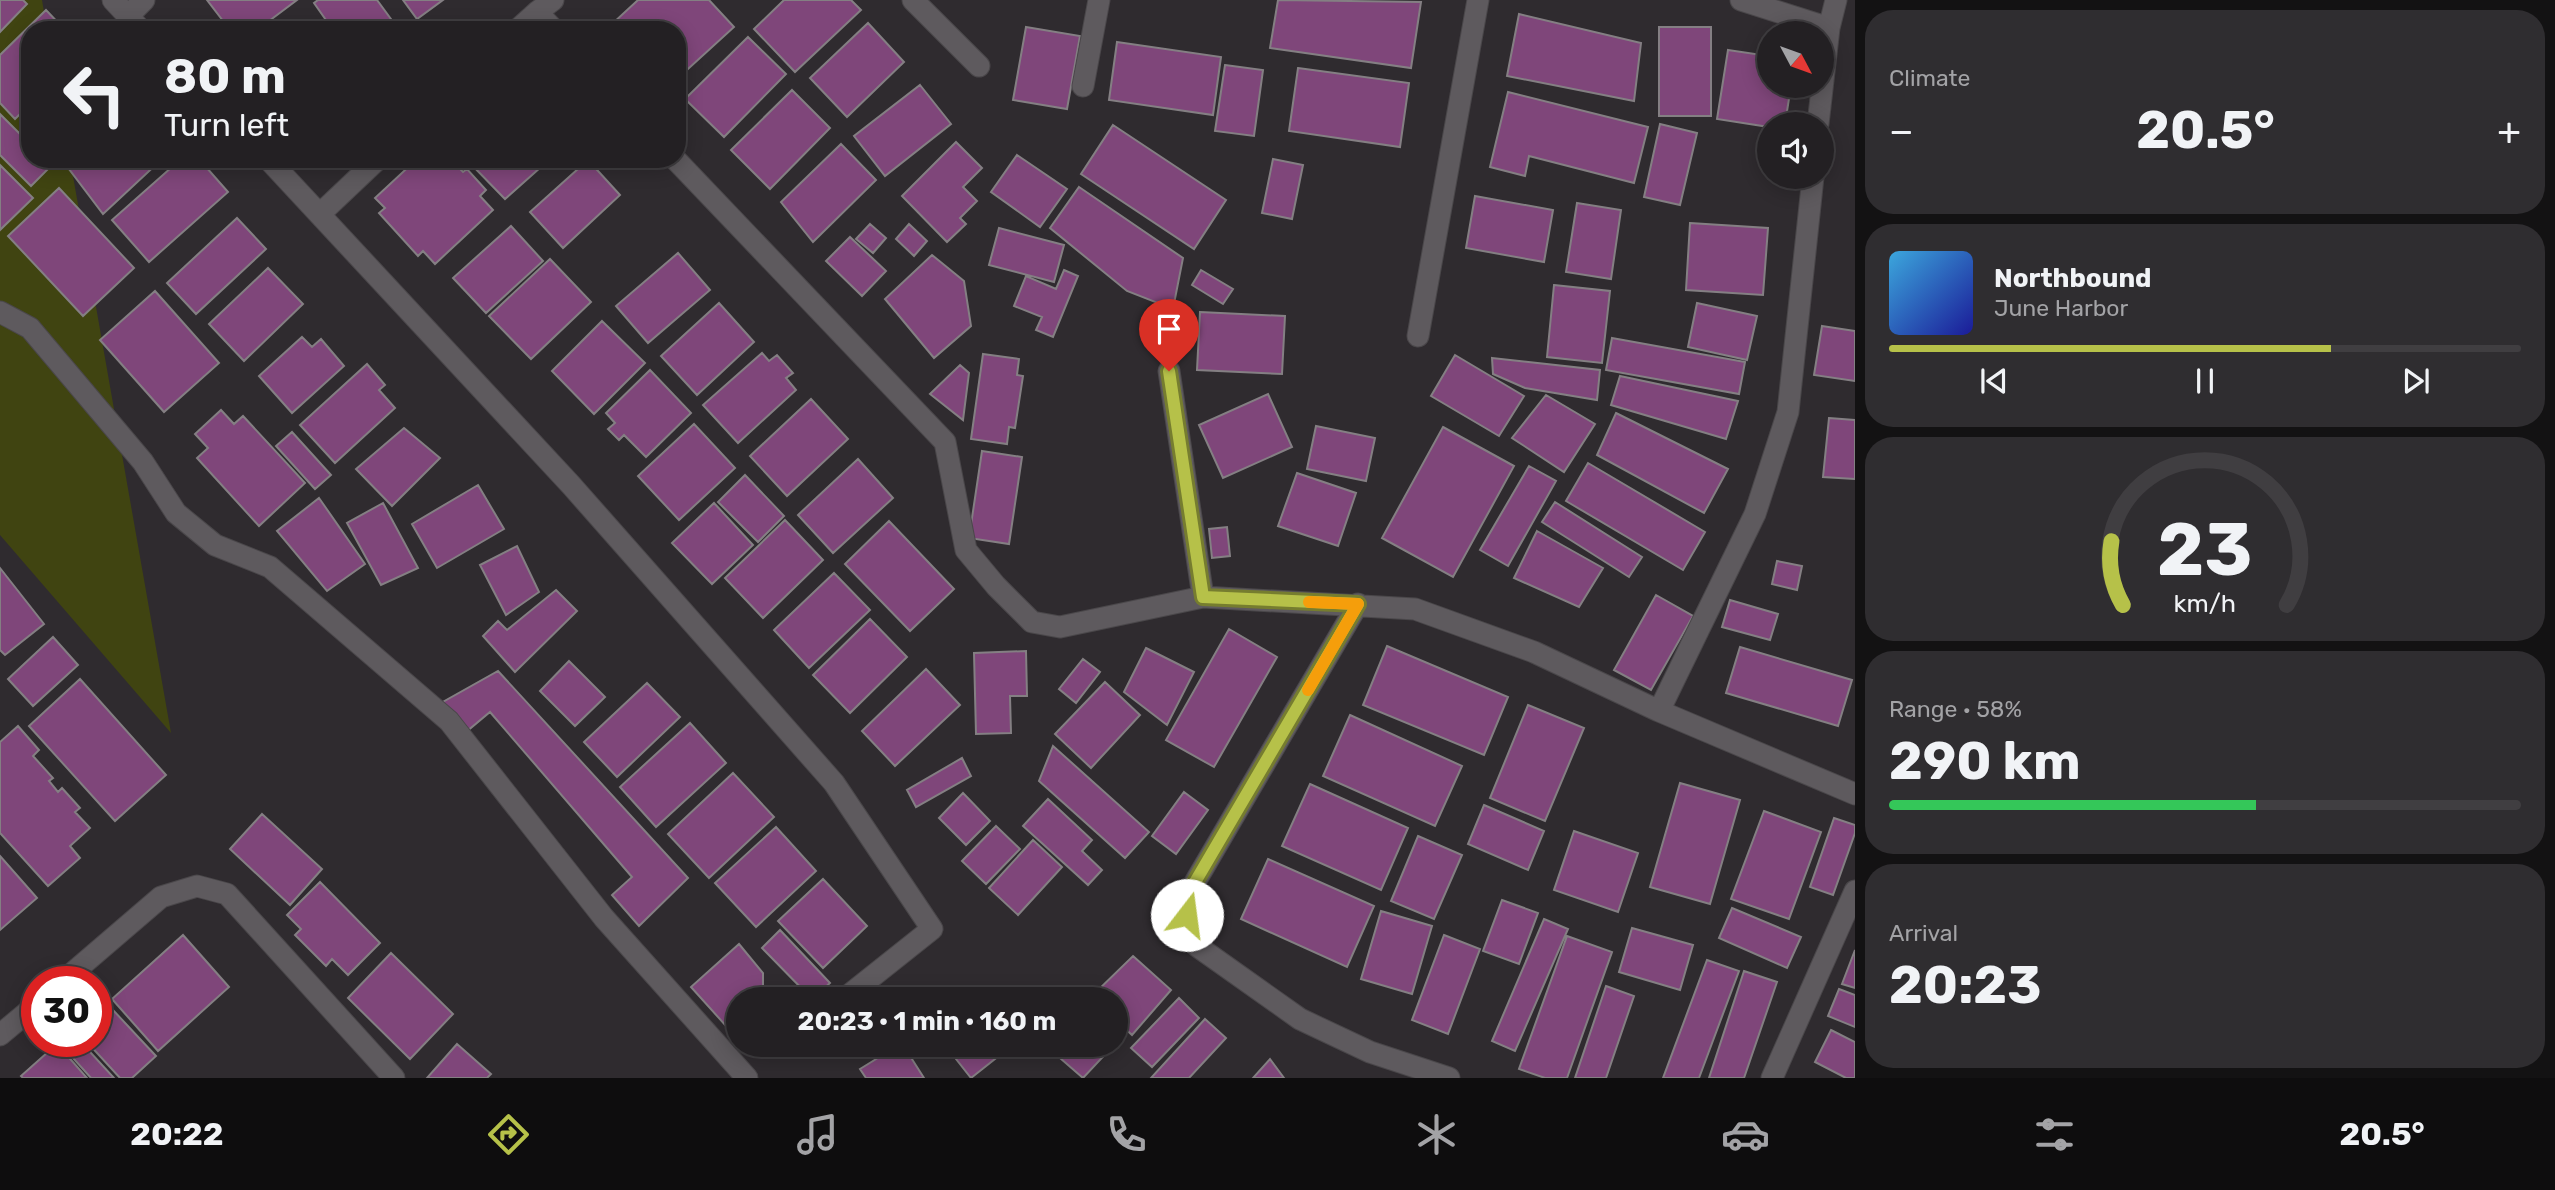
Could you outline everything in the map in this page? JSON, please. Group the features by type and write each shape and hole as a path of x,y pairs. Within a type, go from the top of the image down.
{"street":[{"path":"113,0 133,21"},
{"path":"136,21 144,0"},
{"path":"914,0 979,66"},
{"path":"1083,86 1099,0"},
{"path":"1418,336 1478,0"},
{"path":"1741,0 1805,21"},
{"path":"1831,21 1836,0"},
{"path":"528,21 545,6"},
{"path":"277,168 571,485 834,783 932,929 859,987"},
{"path":"321,213 368,168"},
{"path":"684,168 944,442 966,550 996,586 1032,622 1060,627 1203,597 1415,609 1534,652 1659,711 1855,794"},
{"path":"1659,711 1755,514 1788,412 1812,189"},
{"path":"0,312 30,328 143,462 176,513 215,545 270,567 449,721 604,918 747,1078"},
{"path":"1169,371 1203,597"},
{"path":"1358,604 1191,889 1187,915 1197,946 1300,1019 1370,1052 1450,1078"},
{"path":"81,966 161,897 197,886 227,894 394,1078"},
{"path":"1772,1078 1855,891"},
{"path":"0,1035 21,1017"}],"green space":[{"path":"0,0 42,0 46,21 21,21 21,168 72,168 171,733 0,535"}],"building":[{"path":"0,0 23,0 27,4 0,32"},
{"path":"207,0 297,0 269,21 223,21"},
{"path":"318,0 377,0 392,21 327,21 314,3"},
{"path":"403,0 443,0 417,19"},
{"path":"638,0 709,0 734,27 686,71 686,21 615,21"},
{"path":"784,0 851,0 861,10 795,72 754,29"},
{"path":"1278,0 1421,2 1411,68 1270,48"},
{"path":"46,10 56,21 35,21"},
{"path":"1519,14 1641,43 1634,101 1507,76"},
{"path":"868,23 904,62 847,117 810,78"},
{"path":"1026,27 1080,36 1067,109 1013,100"},
{"path":"1659,27 1711,27 1711,116 1659,116"},
{"path":"21,34 21,113 15,119 0,103 0,55"},
{"path":"748,37 786,74 724,137 686,98"},
{"path":"1117,42 1221,57 1213,115 1109,100"},
{"path":"1728,50 1757,54 1757,98 1789,98 1787,112 1757,112 1757,125 1717,119"},
{"path":"1225,65 1263,70 1254,136 1215,131"},
{"path":"1298,68 1409,83 1400,147 1289,131"},
{"path":"920,85 951,124 885,176 854,136"},
{"path":"792,90 830,128 770,189 731,150"},
{"path":"1508,92 1648,127 1634,183 1529,156 1525,176 1490,167"},
{"path":"0,114 21,135 21,168 49,168 31,186 0,155"},
{"path":"1660,124 1697,133 1680,205 1644,197"},
{"path":"1113,125 1226,200 1194,249 1081,174"},
{"path":"956,142 982,168 963,187 977,201 960,218 966,224 947,242 902,196"},
{"path":"841,144 876,180 813,242 781,202"},
{"path":"1017,155 1067,189 1040,227 991,192"},
{"path":"1273,159 1303,165 1292,219 1262,213"},
{"path":"0,165 33,198 0,230"},
{"path":"70,168 152,168 103,214"},
{"path":"171,168 207,168 228,192 149,262 112,220"},
{"path":"407,168 459,168 463,172 467,169 486,190 480,196 493,210 435,264 423,251 418,256 379,213 385,208 375,198"},
{"path":"475,168 540,168 505,199"},
{"path":"579,168 595,168 620,195 563,248 530,212"},
{"path":"1079,187 1183,258 1173,309 1127,291 1050,228"},
{"path":"59,188 134,268 83,316 8,236"},
{"path":"1475,196 1553,210 1544,262 1466,248"},
{"path":"1577,203 1621,210 1611,279 1566,272"},
{"path":"237,218 266,249 196,314 167,283"},
{"path":"1690,223 1768,228 1763,295 1686,290"},
{"path":"870,224 886,238 873,253 856,239"},
{"path":"909,224 927,241 914,256 896,239"},
{"path":"511,226 543,261 486,313 453,278"},
{"path":"999,228 1064,245 1054,282 989,265"},
{"path":"850,237 886,271 862,296 826,261"},
{"path":"678,253 710,290 648,343 616,306"},
{"path":"932,255 964,281 971,326 934,358 885,299"},
{"path":"550,259 591,302 531,359 489,316"},
{"path":"268,268 303,304 244,361 209,324"},
{"path":"1064,270 1078,276 1053,337 1036,330 1042,317 1014,306 1026,276 1056,289"},
{"path":"1201,270 1233,289 1223,304 1192,285"},
{"path":"1554,285 1610,291 1602,363 1547,357"},
{"path":"155,291 219,363 164,412 100,340"},
{"path":"719,303 754,342 697,395 661,356"},
{"path":"1697,303 1757,316 1747,360 1688,347"},
{"path":"1200,312 1285,316 1282,374 1197,370"},
{"path":"602,321 645,363 594,414 552,371"},
{"path":"1822,326 1855,331 1855,381 1814,375"},
{"path":"302,337 312,347 321,339 344,366 292,413 259,376"},
{"path":"1612,338 1745,362 1739,394 1606,370"},
{"path":"762,353 769,361 777,355 793,373 786,378 796,390 738,443 703,405"},
{"path":"983,354 1019,359 1017,375 1023,376 1015,428 1009,427 1007,444 971,439"},
{"path":"1455,355 1524,396 1499,436 1431,396"},
{"path":"1492,358 1600,370 1597,400 1525,388 1493,374"},
{"path":"367,364 385,385 379,390 395,408 335,463 300,425"},
{"path":"960,365 969,373 963,420 930,394"},
{"path":"650,370 691,413 646,457 624,435 619,440 608,429 615,423 606,413"},
{"path":"1620,376 1738,401 1726,439 1611,405"},
{"path":"1268,394 1292,447 1223,478 1199,425"},
{"path":"1546,395 1595,424 1564,472 1512,438"},
{"path":"811,399 848,439 787,496 750,456"},
{"path":"221,410 234,424 243,416 305,483 259,526 197,458 208,448 195,434"},
{"path":"1616,413 1728,469 1704,513 1597,455"},
{"path":"1829,418 1855,420 1855,479 1823,477"},
{"path":"694,424 735,468 679,520 638,476"},
{"path":"1316,426 1375,438 1366,481 1307,469"},
{"path":"1443,427 1514,466 1453,577 1382,538"},
{"path":"404,428 440,458 392,506 356,469"},
{"path":"292,432 331,475 315,489 276,446"},
{"path":"982,451 1022,457 1009,544 969,538"},
{"path":"858,459 893,498 833,553 798,515"},
{"path":"1588,463 1705,532 1683,570 1566,501"},
{"path":"1529,466 1556,481 1508,566 1480,550"},
{"path":"1297,473 1356,493 1338,546 1278,526"},
{"path":"745,475 784,516 758,542 718,502"},
{"path":"478,485 504,529 437,568 412,524"},
{"path":"319,498 365,564 327,591 277,531"},
{"path":"1555,502 1642,557 1629,577 1542,522"},
{"path":"383,503 418,568 381,585 347,523"},
{"path":"714,503 753,545 712,584 672,543"},
{"path":"785,520 823,560 763,618 725,578"},
{"path":"889,521 954,589 910,631 845,564"},
{"path":"1227,527 1230,556 1212,558 1209,529"},
{"path":"1537,531 1603,568 1579,607 1514,578"},
{"path":"517,546 539,592 506,615 480,565"},
{"path":"1777,561 1802,566 1797,590 1772,584"},
{"path":"0,568 44,624 5,655 0,650"},
{"path":"834,573 870,610 809,668 774,630"},
{"path":"556,590 577,611 515,672 483,636 498,621 507,630"},
{"path":"1656,595 1693,616 1651,690 1614,670"},
{"path":"1730,600 1778,614 1770,640 1722,627"},
{"path":"870,619 907,657 850,713 813,675"},
{"path":"1229,629 1277,657 1214,767 1166,740"},
{"path":"53,637 78,665 33,706 8,679"},
{"path":"1387,646 1508,697 1484,755 1363,705"},
{"path":"1740,647 1852,680 1838,726 1726,693"},
{"path":"1146,648 1194,672 1167,725 1124,692"},
{"path":"1026,651 1027,696 1010,696 1011,733 976,734 974,653"},
{"path":"1083,659 1100,672 1076,703 1059,689"},
{"path":"569,661 605,697 575,726 540,691"},
{"path":"926,669 960,705 895,766 862,731"},
{"path":"498,671 688,878 639,926 612,895 632,877 490,712 466,732 441,703"},
{"path":"80,679 166,775 115,821 29,726"},
{"path":"1105,682 1140,715 1091,768 1055,734"},
{"path":"647,683 680,717 617,777 584,742"},
{"path":"1528,705 1584,728 1545,821 1490,798"},
{"path":"1350,715 1462,766 1435,826 1323,776"},
{"path":"690,723 726,763 656,827 620,787"},
{"path":"18,726 39,750 33,756 53,778 49,781 58,792 62,788 80,808 75,812 90,828 70,846 80,858 48,886 0,833 0,742"},
{"path":"1053,746 1149,832 1125,858 1039,781"},
{"path":"962,758 971,776 916,807 907,790"},
{"path":"733,773 774,817 709,878 668,834"},
{"path":"1680,783 1740,800 1710,904 1650,887"},
{"path":"1310,784 1408,828 1381,890 1282,846"},
{"path":"1184,792 1208,810 1176,854 1152,836"},
{"path":"963,793 990,821 966,845 939,818"},
{"path":"1048,799 1092,840 1082,851 1102,870 1088,885 1023,826"},
{"path":"1484,805 1544,831 1528,870 1468,844"},
{"path":"1764,811 1821,832 1789,919 1731,899"},
{"path":"262,814 322,869 290,905 230,849"},
{"path":"1834,818 1855,825 1855,833 1833,895 1810,887"},
{"path":"996,826 1020,849 986,884 962,861"},
{"path":"776,827 816,871 756,927 715,883"},
{"path":"1574,831 1638,853 1618,912 1554,890"},
{"path":"1418,836 1462,855 1434,919 1391,901"},
{"path":"1033,840 1062,867 1018,915 989,888"},
{"path":"0,856 37,898 0,930"},
{"path":"1268,859 1374,906 1347,967 1241,919"},
{"path":"823,879 867,926 823,968 778,921"},
{"path":"320,882 380,943 348,975 332,959 326,966 295,935 301,929 287,915"},
{"path":"1502,900 1538,913 1519,964 1483,951"},
{"path":"1732,908 1801,937 1787,968 1719,938"},
{"path":"1381,911 1432,926 1412,994 1361,979"},
{"path":"1544,919 1568,929 1515,1051 1492,1041"},
{"path":"1632,928 1693,945 1680,990 1619,972"},
{"path":"780,930 830,983 826,987 800,987 762,948"},
{"path":"183,935 229,987 158,1051 112,999"},
{"path":"1444,935 1480,949 1448,1034 1412,1020"},
{"path":"1567,936 1612,952 1567,1078 1545,1078 1519,1069"},
{"path":"739,944 763,973 763,987 726,987 726,1026 691,987"},
{"path":"1855,950 1855,988 1842,984"},
{"path":"391,953 453,1014 410,1059 348,998"},
{"path":"1133,956 1171,990 1132,1035 1128,1031 1128,987 1101,987"},
{"path":"1707,960 1739,971 1699,1078 1663,1078"},
{"path":"1744,971 1777,982 1744,1078 1709,1078"},
{"path":"1606,986 1634,996 1606,1078 1575,1078"},
{"path":"1839,989 1855,995 1855,1027 1828,1016"},
{"path":"1179,998 1199,1018 1152,1067 1131,1048"},
{"path":"112,1009 156,1056 132,1078 120,1078 101,1057 112,1057"},
{"path":"1205,1019 1226,1038 1189,1078 1151,1078"},
{"path":"1831,1030 1855,1042 1855,1078 1846,1078 1815,1062"},
{"path":"457,1044 491,1074 487,1078 427,1078"},
{"path":"42,1057 68,1057 87,1078 23,1078 21,1076"},
{"path":"72,1057 95,1057 114,1078 91,1078"},
{"path":"880,1057 911,1057 924,1078 866,1078 860,1069"},
{"path":"954,1057 997,1057 971,1078"},
{"path":"1059,1057 1103,1057 1083,1078"},
{"path":"1270,1059 1284,1078 1253,1078"}],"slow traffic":[{"path":"1308,690 1358,604 1309,602"}],"route":[{"path":"1169,371 1203,597 1358,604 1191,889 1187,915"}]}
